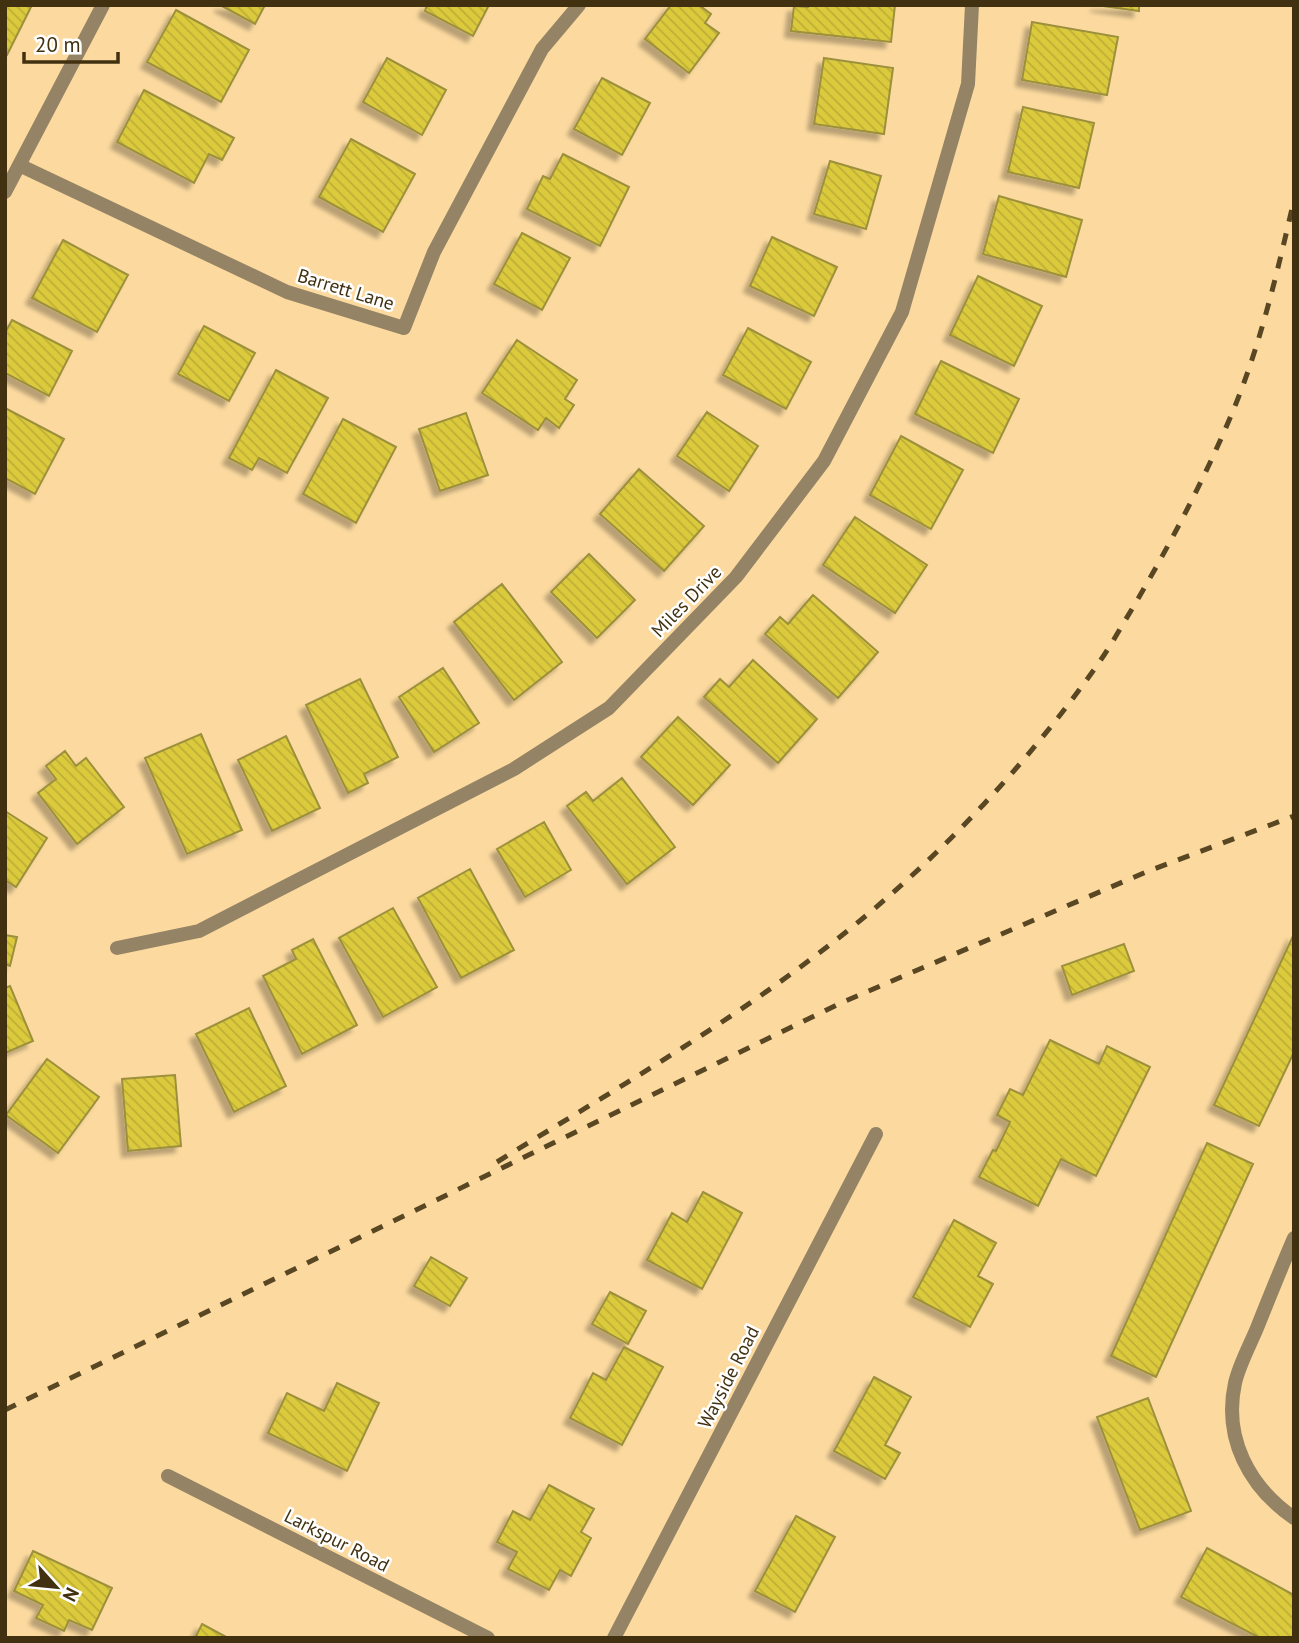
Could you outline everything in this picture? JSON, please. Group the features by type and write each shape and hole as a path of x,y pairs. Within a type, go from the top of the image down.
{"street":[{"path":"5,191 103,5"},
{"name":"Barrett Lane","path":"19,165 287,292 404,328 435,252 542,49 579,5"},
{"name":"Miles Drive","path":"117,948 199,931 514,769 609,708 736,577 824,461 902,312 968,84 972,5"},
{"name":"Wayside Road","path":"614,1638 876,1134"},
{"path":"1294,1238 1235,1381 1231,1414 1241,1459 1267,1496 1294,1518"},
{"name":"Larkspur Road","path":"168,1476 488,1638"}],"building":[{"path":"5,5 32,5 7,55 5,54"},
{"path":"220,5 265,5 255,24"},
{"path":"427,5 489,5 473,36 425,11"},
{"path":"671,5 699,5 711,14 705,23 719,33 689,73 645,39"},
{"path":"895,5 891,42 791,31 794,6"},
{"path":"1096,5 1139,5 1139,11"},
{"path":"176,10 249,50 221,102 147,62"},
{"path":"1032,22 1118,37 1107,95 1022,80"},
{"path":"387,58 446,90 422,135 363,102"},
{"path":"824,58 893,68 884,134 814,124"},
{"path":"602,78 650,103 622,155 574,129"},
{"path":"144,90 234,138 222,160 209,154 194,183 117,142"},
{"path":"1023,107 1094,123 1079,188 1008,172"},
{"path":"351,139 415,174 383,232 319,197"},
{"path":"563,154 629,187 600,246 527,209 543,176 550,179"},
{"path":"830,161 881,176 866,229 814,214"},
{"path":"999,196 1082,220 1066,277 983,254"},
{"path":"522,233 570,258 542,310 494,284"},
{"path":"772,237 837,267 814,316 750,286"},
{"path":"63,240 128,275 97,332 32,298"},
{"path":"978,276 1042,306 1014,366 950,335"},
{"path":"12,320 72,351 49,396 5,373 5,333"},
{"path":"204,326 255,353 229,401 178,374"},
{"path":"748,328 811,362 786,409 723,375"},
{"path":"517,340 577,380 565,399 574,405 559,428 546,418 538,430 482,393"},
{"path":"941,361 1019,399 993,453 915,414"},
{"path":"276,370 328,398 287,473 259,458 252,470 229,458"},
{"path":"5,408 64,439 35,494 5,478"},
{"path":"707,412 758,446 729,491 677,456"},
{"path":"466,413 488,475 440,491 419,429"},
{"path":"343,419 396,447 356,523 303,494"},
{"path":"901,436 963,470 931,529 870,495"},
{"path":"639,469 704,526 664,571 600,514"},
{"path":"855,517 927,565 895,613 823,565"},
{"path":"589,554 635,600 597,638 551,592"},
{"path":"502,584 562,662 514,700 454,622"},
{"path":"813,595 878,652 838,698 765,634 780,617 788,624"},
{"path":"753,660 817,719 778,763 704,697 720,679 729,687"},
{"path":"443,668 479,723 434,752 399,697"},
{"path":"360,679 398,757 364,774 368,783 348,793 306,705"},
{"path":"678,717 730,765 693,805 641,757"},
{"path":"201,734 242,830 187,854 145,758"},
{"path":"286,736 320,808 272,831 238,760"},
{"path":"65,751 76,766 86,758 124,807 77,844 38,793 56,779 46,766"},
{"path":"622,778 675,847 627,884 567,806 586,792 593,801"},
{"path":"5,811 47,838 16,887 5,880"},
{"path":"544,822 571,870 525,897 497,849"},
{"path":"470,869 514,950 461,978 418,898"},
{"path":"393,908 437,987 383,1017 339,938"},
{"path":"1294,934 1294,1052 1259,1126 1214,1105"},
{"path":"5,935 17,937 10,966 5,964"},
{"path":"313,939 357,1025 302,1054 263,976 296,959 292,950"},
{"path":"1124,944 1134,971 1072,995 1062,966"},
{"path":"10,986 33,1041 5,1053 5,988"},
{"path":"249,1008 286,1086 234,1112 196,1034"},
{"path":"1050,1040 1099,1064 1107,1046 1150,1067 1096,1176 1061,1159 1038,1206 979,1177 1010,1122 997,1115 1010,1089 1023,1095"},
{"path":"47,1059 99,1097 58,1153 6,1115"},
{"path":"175,1075 181,1146 128,1151 122,1079"},
{"path":"1207,1143 1253,1164 1156,1377 1111,1356"},
{"path":"703,1192 742,1213 702,1289 647,1260 672,1213 687,1222"},
{"path":"954,1220 996,1243 978,1276 993,1284 970,1327 913,1297"},
{"path":"431,1257 467,1278 450,1306 414,1286"},
{"path":"610,1292 646,1311 628,1344 592,1324"},
{"path":"624,1347 663,1367 622,1445 570,1418 593,1373 606,1380"},
{"path":"874,1377 911,1397 885,1445 900,1453 885,1479 834,1451"},
{"path":"337,1383 379,1403 347,1471 268,1433 287,1393 324,1411"},
{"path":"1148,1398 1191,1511 1140,1530 1097,1417"},
{"path":"549,1485 594,1509 581,1532 591,1538 571,1576 560,1570 549,1590 508,1569 517,1552 497,1542 513,1511 530,1520"},
{"path":"796,1516 835,1537 795,1612 755,1591"},
{"path":"1207,1548 1294,1595 1294,1638 1260,1638 1181,1597"},
{"path":"33,1551 112,1588 92,1630 69,1620 64,1631 36,1618 43,1605 14,1591"},
{"path":"202,1624 228,1638 195,1638"}],"railway":[{"path":"497,1162 701,1036 819,953 934,855 1037,744 1111,644 1159,563 1208,467 1241,392 1259,338 1294,200"},
{"path":"5,1410 843,1002 1146,872 1294,816"}]}
